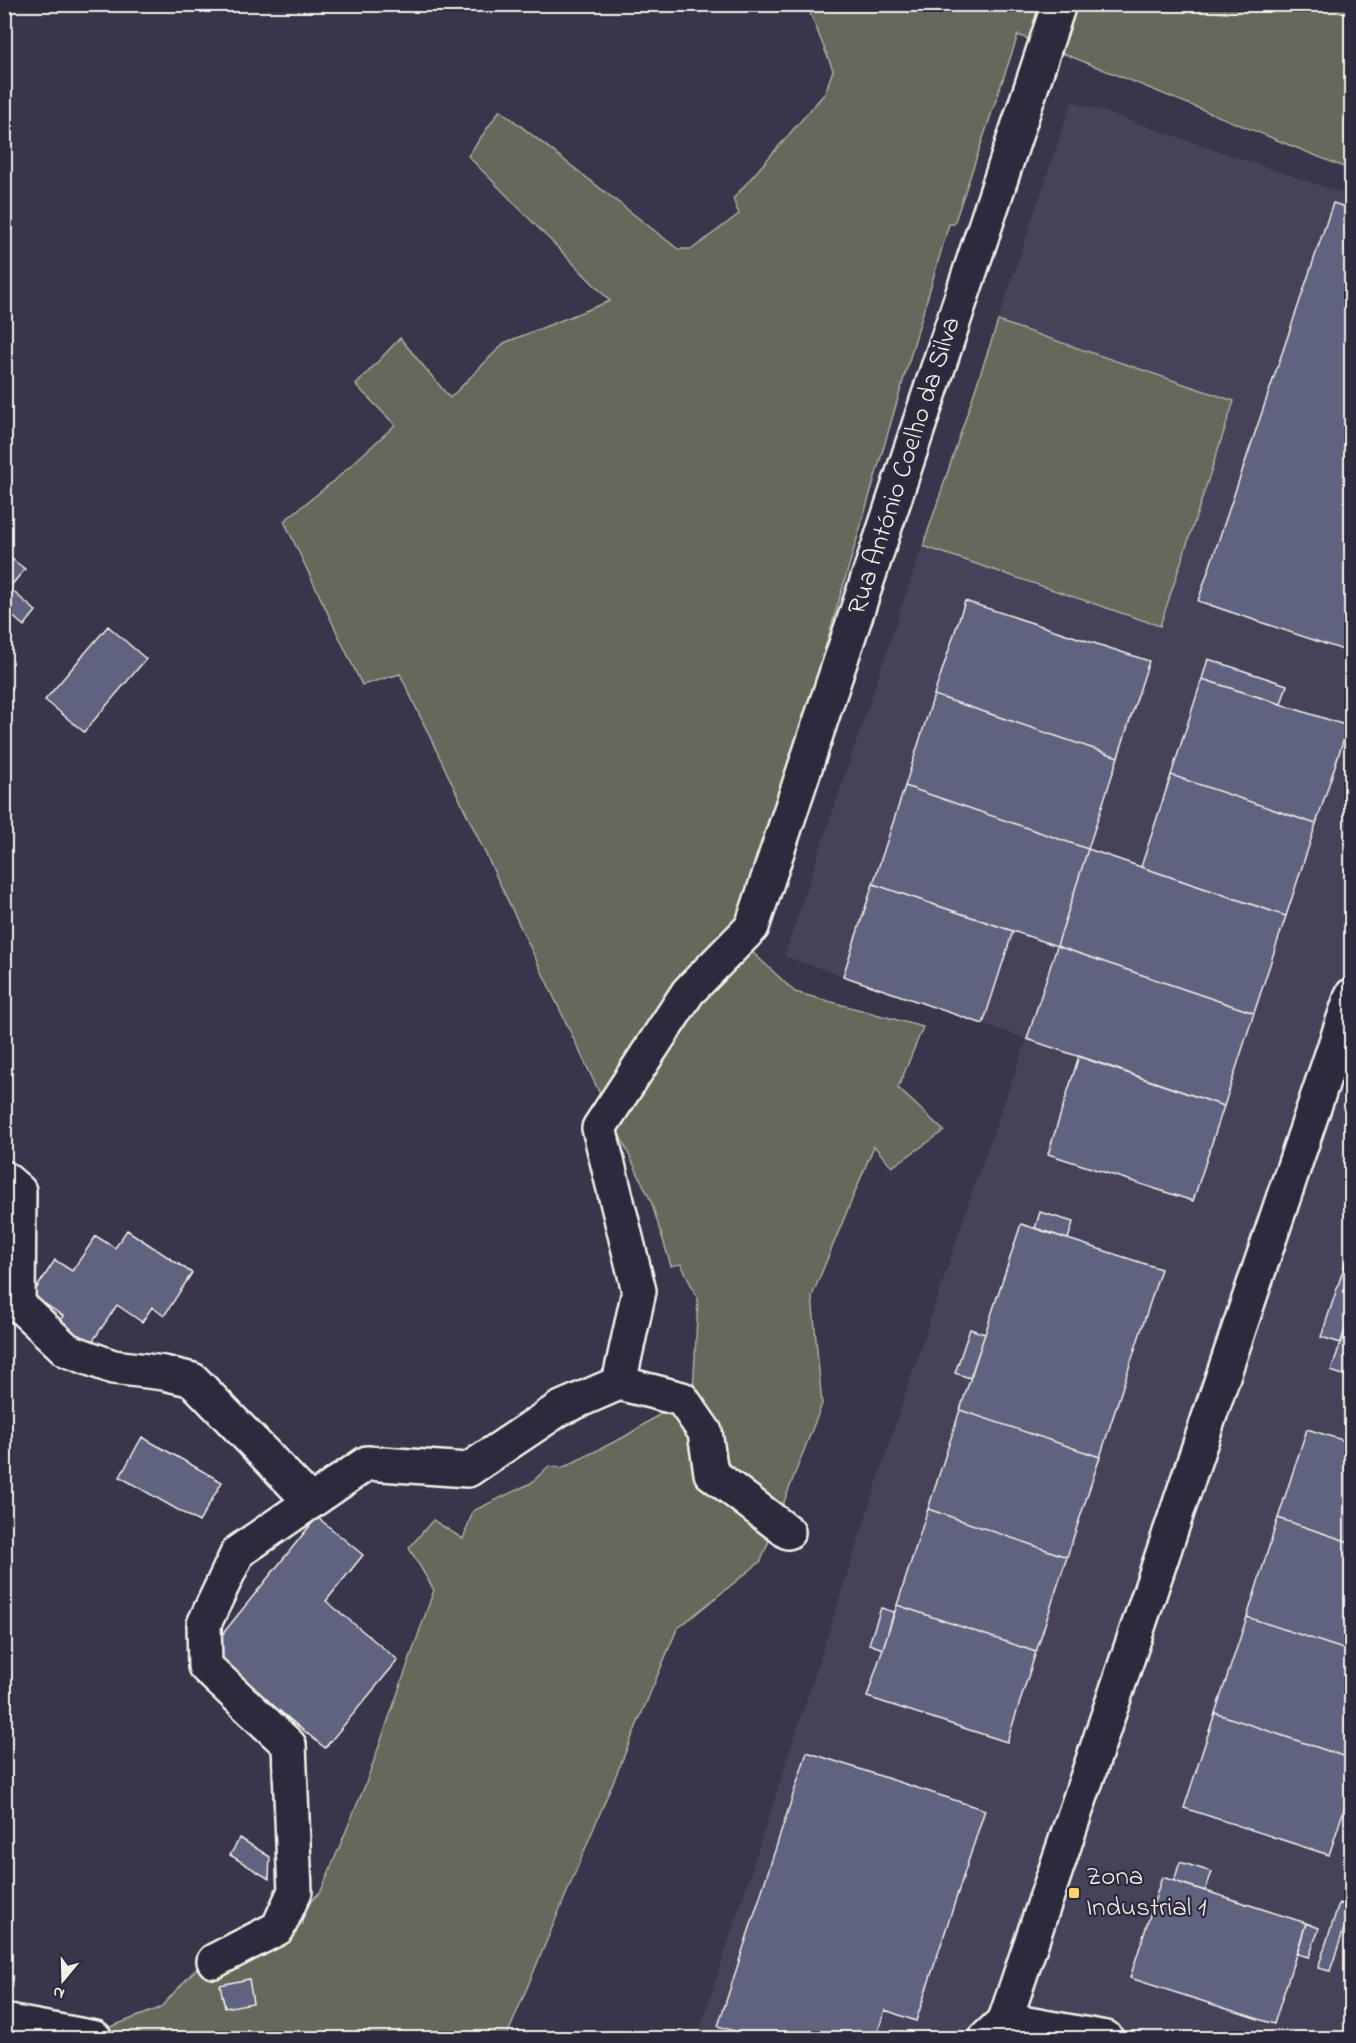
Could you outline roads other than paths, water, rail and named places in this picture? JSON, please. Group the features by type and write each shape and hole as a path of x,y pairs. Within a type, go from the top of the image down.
{"street":[{"name":"Rua António Coelho da Silva","path":"619,1383 639,1291 599,1128 688,992 752,927 1059,4"},
{"path":"1106,2038 996,2029 1352,995"},
{"path":"4,1178 19,1191 18,1304 67,1350 113,1367 164,1373 193,1380 311,1502"},
{"path":"214,1961 278,1928 295,1892 289,1745 205,1666 204,1624 238,1552 367,1463 468,1470 559,1409 619,1383 682,1399 705,1432 711,1473 788,1532"},
{"path":"4,2021 95,2038"}],"place":[{"name":"Zona Industrial 1","path":"1074,1893"}]}
